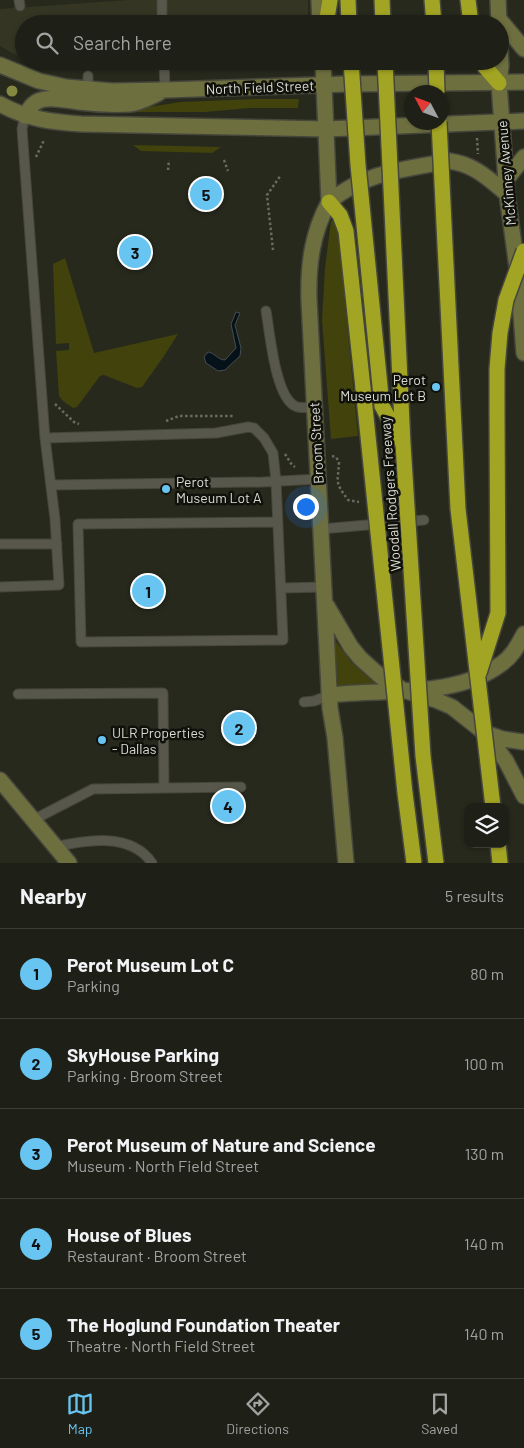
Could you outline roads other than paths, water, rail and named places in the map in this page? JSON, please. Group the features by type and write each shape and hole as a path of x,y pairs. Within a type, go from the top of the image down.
{"highway":[{"path":"328,15 330,0"},
{"path":"348,0 349,15"},
{"path":"382,0 383,15"},
{"path":"432,0 433,15"},
{"path":"468,0 470,15"},
{"path":"352,70 358,164 382,406 403,444"},
{"name":"Woodall Rodgers Freeway","path":"385,70 403,444 423,756 436,863"},
{"path":"436,70 437,85"},
{"path":"488,70 499,83"},
{"path":"439,130 458,510 492,803"},
{"path":"329,202 340,215 346,230 414,863"},
{"path":"477,680 498,613 497,394 500,333 506,300 524,251"},
{"path":"498,848 500,863"}],"main road":[{"path":"319,0 320,15"},
{"path":"498,0 499,15"},
{"path":"509,33 524,49"},
{"name":"North Field Street","path":"0,65 39,81 66,87 88,83 165,90 524,82"},
{"path":"323,70 324,85"},
{"path":"499,83 501,70"},
{"name":"McKinney Avenue","path":"499,83 507,187 518,275 524,353"},
{"name":"Broom Street","path":"324,85 329,202 319,220 312,251 309,284 330,695 346,863"},
{"path":"25,116 34,103 51,98 82,102 130,104 165,90"},
{"path":"0,104 25,116 53,122 81,124 326,129 524,121"},
{"path":"329,202 342,190 380,174 450,161 473,167 507,187 524,157"},
{"path":"325,603 344,636 360,658 380,676 403,690 452,707 485,733 506,761 524,796"},
{"path":"330,695 403,690 462,683 503,664 516,649 524,634"},
{"path":"485,733 503,739 524,742"},
{"path":"0,780 69,863"}],"lane":[{"path":"162,0 162,15"},
{"path":"164,70 165,90"},
{"path":"0,587 59,585 56,519 45,438 22,129 25,116"},
{"path":"266,311 279,385 287,401 297,407 314,407"},
{"path":"45,438 216,433 248,427 254,428 264,438 273,453 276,481 283,640 81,642 78,524 277,522"},
{"path":"51,485 318,479"},
{"path":"321,529 424,520"},
{"path":"0,544 56,544"},
{"path":"281,588 324,587"},
{"path":"18,694 168,693 164,788"},
{"path":"304,702 314,701 330,695"},
{"path":"33,820 92,789 241,787"},
{"path":"55,847 78,842 114,840 133,847 152,863"}],"place":[{"name":"The Hoglund Foundation Theater","path":"206,194"},
{"name":"Perot Museum of Nature and Science","path":"135,252"},
{"name":"Perot Museum Lot B","path":"436,387"},
{"name":"Perot Museum Lot A","path":"166,489"},
{"name":"Perot Museum Lot C","path":"148,591"},
{"name":"SkyHouse Parking","path":"239,728"},
{"name":"ULR Properties - Dallas","path":"102,740"},
{"name":"House of Blues","path":"228,806"}]}
